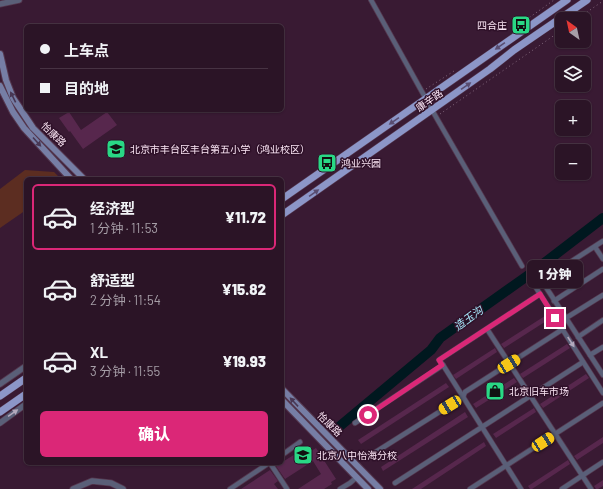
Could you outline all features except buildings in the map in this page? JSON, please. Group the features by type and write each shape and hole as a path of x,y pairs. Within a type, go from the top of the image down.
{"main road":[{"name":"康辛路","path":"284,198 567,0"},
{"name":"康辛路","path":"284,214 587,0"},
{"name":"怡康路","path":"0,54 6,80 13,98 33,128 82,177"},
{"name":"怡康路","path":"0,86 13,112 24,128 68,177"},
{"path":"0,396 24,379"},
{"name":"怡康路","path":"284,391 380,489"},
{"path":"0,412 24,395"},
{"name":"怡康路","path":"284,402 368,489"}],"street":[{"path":"0,4 19,0"},
{"path":"371,0 432,110 522,266"},
{"path":"541,281 603,242"},
{"path":"595,247 603,259"},
{"path":"554,301 603,269"},
{"path":"602,373 540,278 533,283 603,392"},
{"path":"521,489 439,360 540,294"},
{"path":"566,318 603,294"},
{"path":"578,336 603,320"},
{"path":"487,329 591,489"},
{"path":"371,455 463,397 465,392 563,329"},
{"path":"590,355 603,347"},
{"path":"395,483 583,362"},
{"path":"355,423 442,365"},
{"path":"0,384 24,367"},
{"path":"470,489 603,402"},
{"path":"0,423 24,405"},
{"path":"284,453 300,442"},
{"path":"562,489 603,462"},
{"path":"230,489 267,465"},
{"path":"271,465 287,489"},
{"path":"340,489 357,477"},
{"path":"73,489 92,481 111,483 123,489"}],"path":[{"path":"588,12 603,1"},
{"path":"436,117 555,35"}],"shaded area":[{"path":"25,170 54,172 59,177 24,177 24,211 0,228 0,189"}],"waterway":[{"name":"造玉沟","path":"340,426 431,350 440,338 530,274 603,218"}],"place":[{"name":"四合庄","path":"521,25"},
{"name":"北京市丰台区丰台第五小学（鸿业校区）","path":"116,149"},
{"name":"鸿业兴园","path":"327,163"},
{"name":"北京旧车市场","path":"495,391"},
{"name":"北京八中怡海分校","path":"303,455"}],"route":[{"path":"368,415 442,365 439,360 540,294 555,318"}]}
